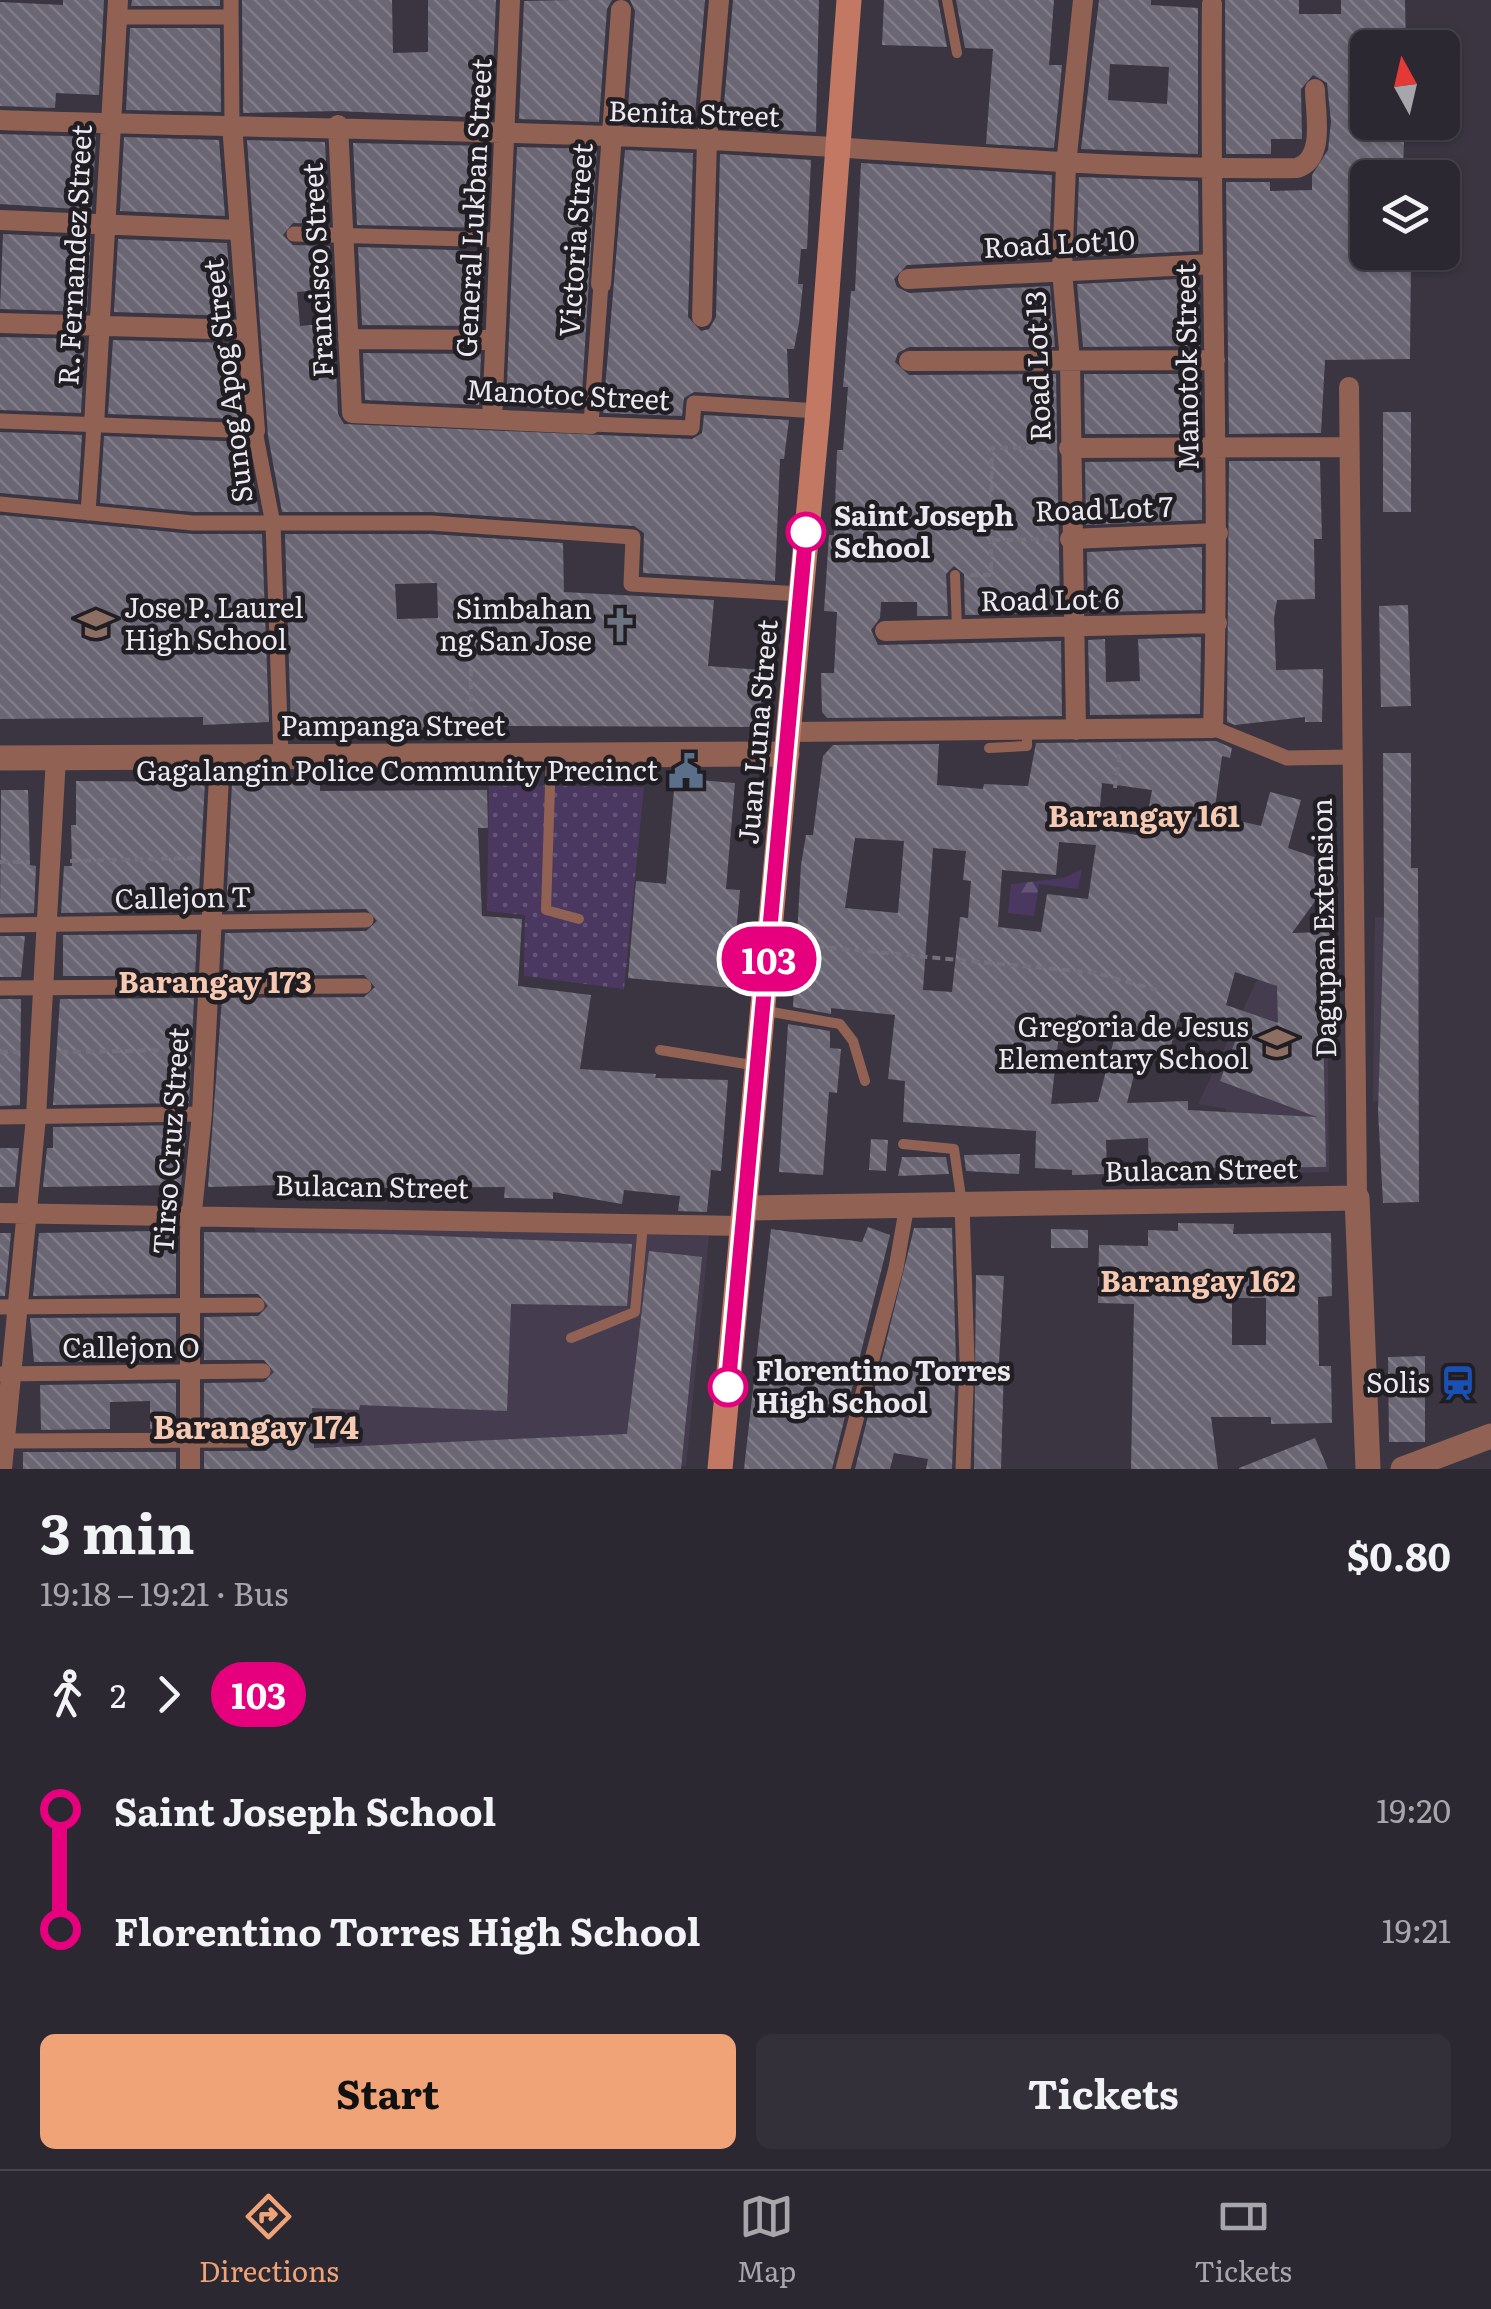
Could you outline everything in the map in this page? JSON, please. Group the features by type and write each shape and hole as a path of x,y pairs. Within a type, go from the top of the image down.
{"main road":[{"name":"Juan Luna Street","path":"720,1469 818,411 849,0"}],"street":[{"name":"General Lukban Street","path":"492,418 510,0"},
{"path":"702,317 708,140 720,0"},
{"name":"Road Lot 13","path":"1076,730 1070,361 1062,271 1066,164 1083,0"},
{"name":"Manotok Street","path":"1212,4 1210,169 1218,534 1213,728"},
{"name":"Victoria Street","path":"592,424 622,5"},
{"path":"117,8 231,8"},
{"name":"R. Fernandez Street","path":"88,513 117,8"},
{"name":"Sunog Apog Street","path":"231,8 238,230 256,431 273,524 281,756"},
{"name":"Benita Street","path":"0,120 338,126 708,140 1066,164 1210,169 1306,165 1315,152 1315,89"},
{"name":"Francisco Street","path":"338,126 352,413"},
{"path":"0,220 238,230"},
{"path":"294,234 500,240"},
{"name":"Road Lot 10","path":"908,280 1212,264"},
{"path":"0,323 246,330"},
{"path":"348,339 494,340"},
{"path":"909,361 1215,360"},
{"name":"Dagupan Extension","path":"1348,387 1356,1198 1368,1469"},
{"name":"Manotoc Street","path":"352,413 692,428 694,403 818,411"},
{"path":"0,421 256,431"},
{"path":"1069,448 1349,448"},
{"path":"0,504 193,523 431,523 634,537 632,584 800,594"},
{"name":"Road Lot 7","path":"1070,539 1218,534"},
{"name":"Road Lot 6","path":"885,631 1216,623"},
{"name":"Pampanga Street","path":"0,758 551,755 1026,730 1213,728 1287,758 1352,756"},
{"name":"Tirso Cruz Street","path":"190,1469 193,1213 202,1114 220,756"},
{"path":"2,1469 9,1307 26,1212 36,1117 56,757"},
{"name":"Callejon T","path":"0,925 366,920"},
{"path":"0,988 364,986"},
{"path":"0,1116 202,1114"},
{"name":"Bulacan Street","path":"0,1212 643,1223 907,1205 1356,1198"},
{"path":"962,1204 967,1361 963,1469"},
{"path":"842,1469 896,1268 907,1205"},
{"path":"9,1307 257,1305"},
{"name":"Callejon O","path":"6,1373 263,1371"},
{"path":"1402,1469 1491,1436"},
{"path":"2,1441 265,1440"}],"lane":[{"path":"946,0 957,53"},
{"path":"956,575 957,629"},
{"path":"989,748 1027,746 1026,730"},
{"path":"551,755 546,910 579,919"},
{"path":"765,1011 840,1024 853,1041 864,1080"},
{"path":"660,1050 759,1067"},
{"path":"903,1144 954,1149 962,1204"},
{"path":"571,1338 635,1312 643,1223"}],"path":[{"path":"956,575 991,576 992,448 1069,448"},
{"name":"Road Lot 7","path":"992,540 1070,539"},
{"path":"470,655 471,755"},
{"path":"1114,788 1122,729"},
{"path":"64,862 215,858"},
{"path":"0,862 31,862"},
{"path":"770,942 1096,972 1157,990"},
{"path":"54,1052 205,1050"},
{"path":"0,1052 25,1052"}],"shaded area":[{"path":"1375,917 1420,918 1418,1101 1373,1101"},
{"name":"Gregoria de Jesus Elementary School","path":"1268,974 1327,977 1329,1172 1228,1175 1226,1109 1198,1104 1256,982"},
{"name":"Florentino Torres High School","path":"255,1227 709,1236 686,1466 274,1469"}],"green space":[{"path":"489,785 644,787 624,989 524,976 525,915 487,911"},
{"path":"1082,869 1078,889 1039,884 1034,916 1008,913 1011,884 1064,878"}],"building":[{"path":"63,0 104,0 99,95 56,93 55,108 0,106 0,2 63,5"},
{"path":"132,0 220,0 220,6 131,6"},
{"path":"242,0 392,0 393,53 428,52 428,0 496,0 491,118 338,111 243,113"},
{"path":"612,0 607,9 599,122 519,119 524,1"},
{"path":"630,0 705,0 694,126 627,123 635,11"},
{"path":"733,0 819,0 816,132 722,127"},
{"path":"884,0 938,0 947,47 882,45"},
{"path":"956,0 1054,0 1049,65 1062,65 1054,148 986,144 993,49 965,48"},
{"path":"1099,0 1151,0 1151,5 1198,8 1198,154 1081,149","holes":["1110,64 1169,67 1167,104 1108,100"]},
{"path":"1225,0 1299,0 1299,14 1341,14 1341,0 1405,0 1406,30 1350,30 1350,140 1404,140 1403,160 1350,160 1350,270 1411,270 1410,359 1325,360 1321,433 1229,434 1226,182 1270,182 1270,191 1312,190 1312,175 1328,150 1331,122 1327,83 1313,75 1301,89 1302,139 1271,139 1271,154 1226,154"},
{"path":"130,28 220,28 221,112 126,110"},
{"path":"0,134 96,137 92,210 0,204"},
{"path":"124,137 219,140 225,216 120,211"},
{"path":"247,140 325,142 329,224 293,223 283,235 293,245 330,246 332,289 297,292 300,326 334,323 338,414 344,424 692,439 702,433 704,415 789,420 784,459 780,459 775,581 643,573 644,533 634,526 432,512 282,512 268,436"},
{"path":"353,143 490,146 486,228 357,225"},
{"path":"517,147 597,149 581,410 506,406"},
{"path":"625,150 693,153 688,317 701,331 709,329 716,317 720,154 811,160 807,249 801,249 798,284 803,284 799,323 794,349 787,349 789,398 694,392 684,398 682,416 603,413"},
{"path":"861,163 1052,175 1049,258 907,265 894,279 897,287 909,293 1050,286 1055,347 909,347 898,353 895,362 909,375 1056,374 1060,613 965,615 964,574 954,566 946,574 948,616 917,616 917,602 881,602 880,618 871,630 878,645 1061,641 1062,716 827,718 822,712 821,673 834,673 837,612 824,611 829,535 834,535 837,450 843,450 848,387 843,387 851,291 855,291"},
{"path":"1079,177 1198,181 1199,251 1076,257"},
{"path":"3,234 91,238 87,312 0,309"},
{"path":"118,239 227,243 233,316 114,312"},
{"path":"358,247 485,251 482,326 362,325"},
{"path":"1199,278 1200,346 1083,347 1077,284"},
{"path":"0,337 85,339 81,413 0,410"},
{"path":"113,340 235,343 240,419 108,414"},
{"path":"363,353 481,354 479,405 365,400"},
{"path":"1084,374 1201,374 1201,434 1085,434"},
{"path":"1383,412 1411,412 1411,512 1383,512"},
{"path":"0,432 82,435 78,500 0,493"},
{"path":"104,436 246,442 259,512 194,512 100,503"},
{"path":"1202,461 1202,520 1086,525 1085,462"},
{"path":"1229,461 1320,461 1322,539 1314,539 1315,599 1277,600 1274,618 1276,670 1323,669 1322,722 1305,722 1305,717 1235,725 1227,722"},
{"name":"Jose P. Laurel High School","path":"0,515 192,534 262,534 269,722 203,725 203,717 0,719"},
{"path":"285,534 431,534 563,543 564,592 714,600 708,666 763,670 759,727 499,726 338,734 337,728 291,730","holes":["437,583 438,618 397,619 395,584"]},
{"path":"1202,547 1202,610 1088,612 1087,552"},
{"path":"1408,605 1411,706 1381,707 1379,606"},
{"path":"1201,637 1200,714 1090,715 1088,640 1105,639 1106,682 1140,681 1138,639"},
{"path":"1216,741 1232,748 1230,758 1222,756 1214,815 1261,826 1270,792 1301,800 1288,848 1317,858 1321,893 1292,933 1330,932 1330,973 1322,973 1326,1167 1149,1168 1148,1138 1106,1140 1107,1174 1072,1175 1072,1170 1035,1168 1036,1131 903,1122 905,1081 888,1079 895,1015 831,1008 831,1014 793,1007 801,865 806,835 813,835 823,756 833,745 939,744 937,785 983,789 984,784 1028,786 1036,743","holes":["1102,783 1152,790 1144,836 1098,829","855,838 904,841 898,913 845,908","1059,842 1096,845 1088,899 1047,894 1041,932 998,927 1002,870 1056,875","933,848 966,851 963,880 971,881 968,918 960,917 952,992 923,990","1235,972 1277,986 1278,1023 1226,1005","1076,1014 1118,1024 1098,1102 1051,1104 1058,1042 1073,1043","1178,1019 1238,1034 1220,1081 1317,1117 1188,1110 1188,1101 1127,1103 1140,1051 1168,1058"]},
{"path":"1383,753 1411,753 1411,868 1418,868 1419,1202 1383,1203 1378,1111 1384,919"},
{"path":"265,774 320,779 320,791 487,790 488,828 478,828 482,916 522,919 518,986 591,995 580,1069 656,1074 655,1078 728,1080 721,1171 711,1170 707,1212 678,1211 680,1196 624,1190 622,1204 553,1192 553,1199 504,1198 505,1187 360,1188 360,1183 208,1187 222,998 364,997 375,987 364,975 223,976 225,933 366,931 377,921 366,909 226,911 232,782 265,781"},
{"path":"675,778 735,783 726,889 740,890 731,988 628,978 636,881 666,884"},
{"path":"76,781 205,782 198,911 61,913 64,866 72,866"},
{"path":"1,790 28,790 30,865 36,866 34,913 0,914"},
{"path":"197,934 195,976 63,976 63,935"},
{"path":"0,936 25,936 21,977 0,977"},
{"path":"194,998 189,1103 53,1105 60,999"},
{"path":"0,999 21,999 20,1105 0,1106"},
{"path":"788,1024 830,1031 830,1048 841,1049 837,1093 829,1092 823,1175 779,1172"},
{"path":"187,1125 181,1185 43,1187 47,1148 53,1148 53,1127"},
{"path":"871,1139 888,1140 886,1171 869,1170"},
{"path":"0,1148 19,1148 15,1187 0,1187"},
{"path":"1020,1154 1019,1174 966,1171 964,1155"},
{"path":"902,1157 946,1157 949,1174 898,1176"},
{"path":"1178,1223 1234,1224 1233,1234 1331,1233 1332,1296 1318,1297 1319,1366 1331,1366 1332,1423 1271,1424 1271,1417 1211,1417 1218,1469 1131,1469 1134,1304 1098,1303 1099,1245 1148,1246 1148,1230 1178,1231","holes":["1232,1298 1266,1298 1266,1345 1232,1345"]},
{"path":"868,1227 890,1235 832,1469 744,1469 771,1229 862,1242"},
{"path":"914,1228 952,1228 956,1361 952,1469 926,1469 928,1459 894,1453 890,1469 855,1469"},
{"path":"1051,1229 1088,1230 1088,1248 1051,1248"},
{"path":"176,1231 176,1294 33,1296 39,1233"},
{"name":"Florentino Torres High School","path":"204,1232 387,1234 632,1244 627,1306 511,1304 507,1411 360,1405 359,1410 312,1408 314,1448 627,1434 649,1251 702,1257 681,1469 204,1469 204,1451 266,1451 276,1441 266,1429 204,1429 204,1383 264,1382 274,1372 264,1360 204,1360 204,1317 258,1316 268,1306 258,1294 204,1294"},
{"path":"0,1233 11,1233 5,1296 0,1296"},
{"path":"976,1275 1004,1276 999,1363 1004,1364 1001,1469 974,1469"},
{"path":"176,1317 176,1361 34,1362 30,1318"},
{"path":"1425,1356 1425,1442 1389,1442 1388,1357"},
{"path":"176,1383 176,1429 150,1429 150,1401 110,1402 110,1429 41,1430 40,1385"},
{"path":"1315,1438 1328,1469 1239,1469 1239,1468"},
{"path":"23,1452 176,1452 176,1469 23,1469"}],"bus line":[{"name":"103","path":"728,1387 806,532"}],"place":[{"name":"Saint Joseph School","path":"806,532"},
{"name":"Jose P. Laurel High School","path":"96,624"},
{"name":"Simbahan ng San Jose","path":"620,625"},
{"name":"Gagalangin Police Community Precinct","path":"686,771"},
{"name":"Gregoria de Jesus Elementary School","path":"1277,1043"},
{"name":"Solis","path":"1458,1383"},
{"name":"Florentino Torres High School","path":"728,1387"}],"district":[{"name":"Barangay 161","path":"1144,817"},
{"name":"Barangay 173","path":"215,983"},
{"name":"Barangay 162","path":"1198,1282"},
{"name":"Barangay 174","path":"256,1428"}]}
